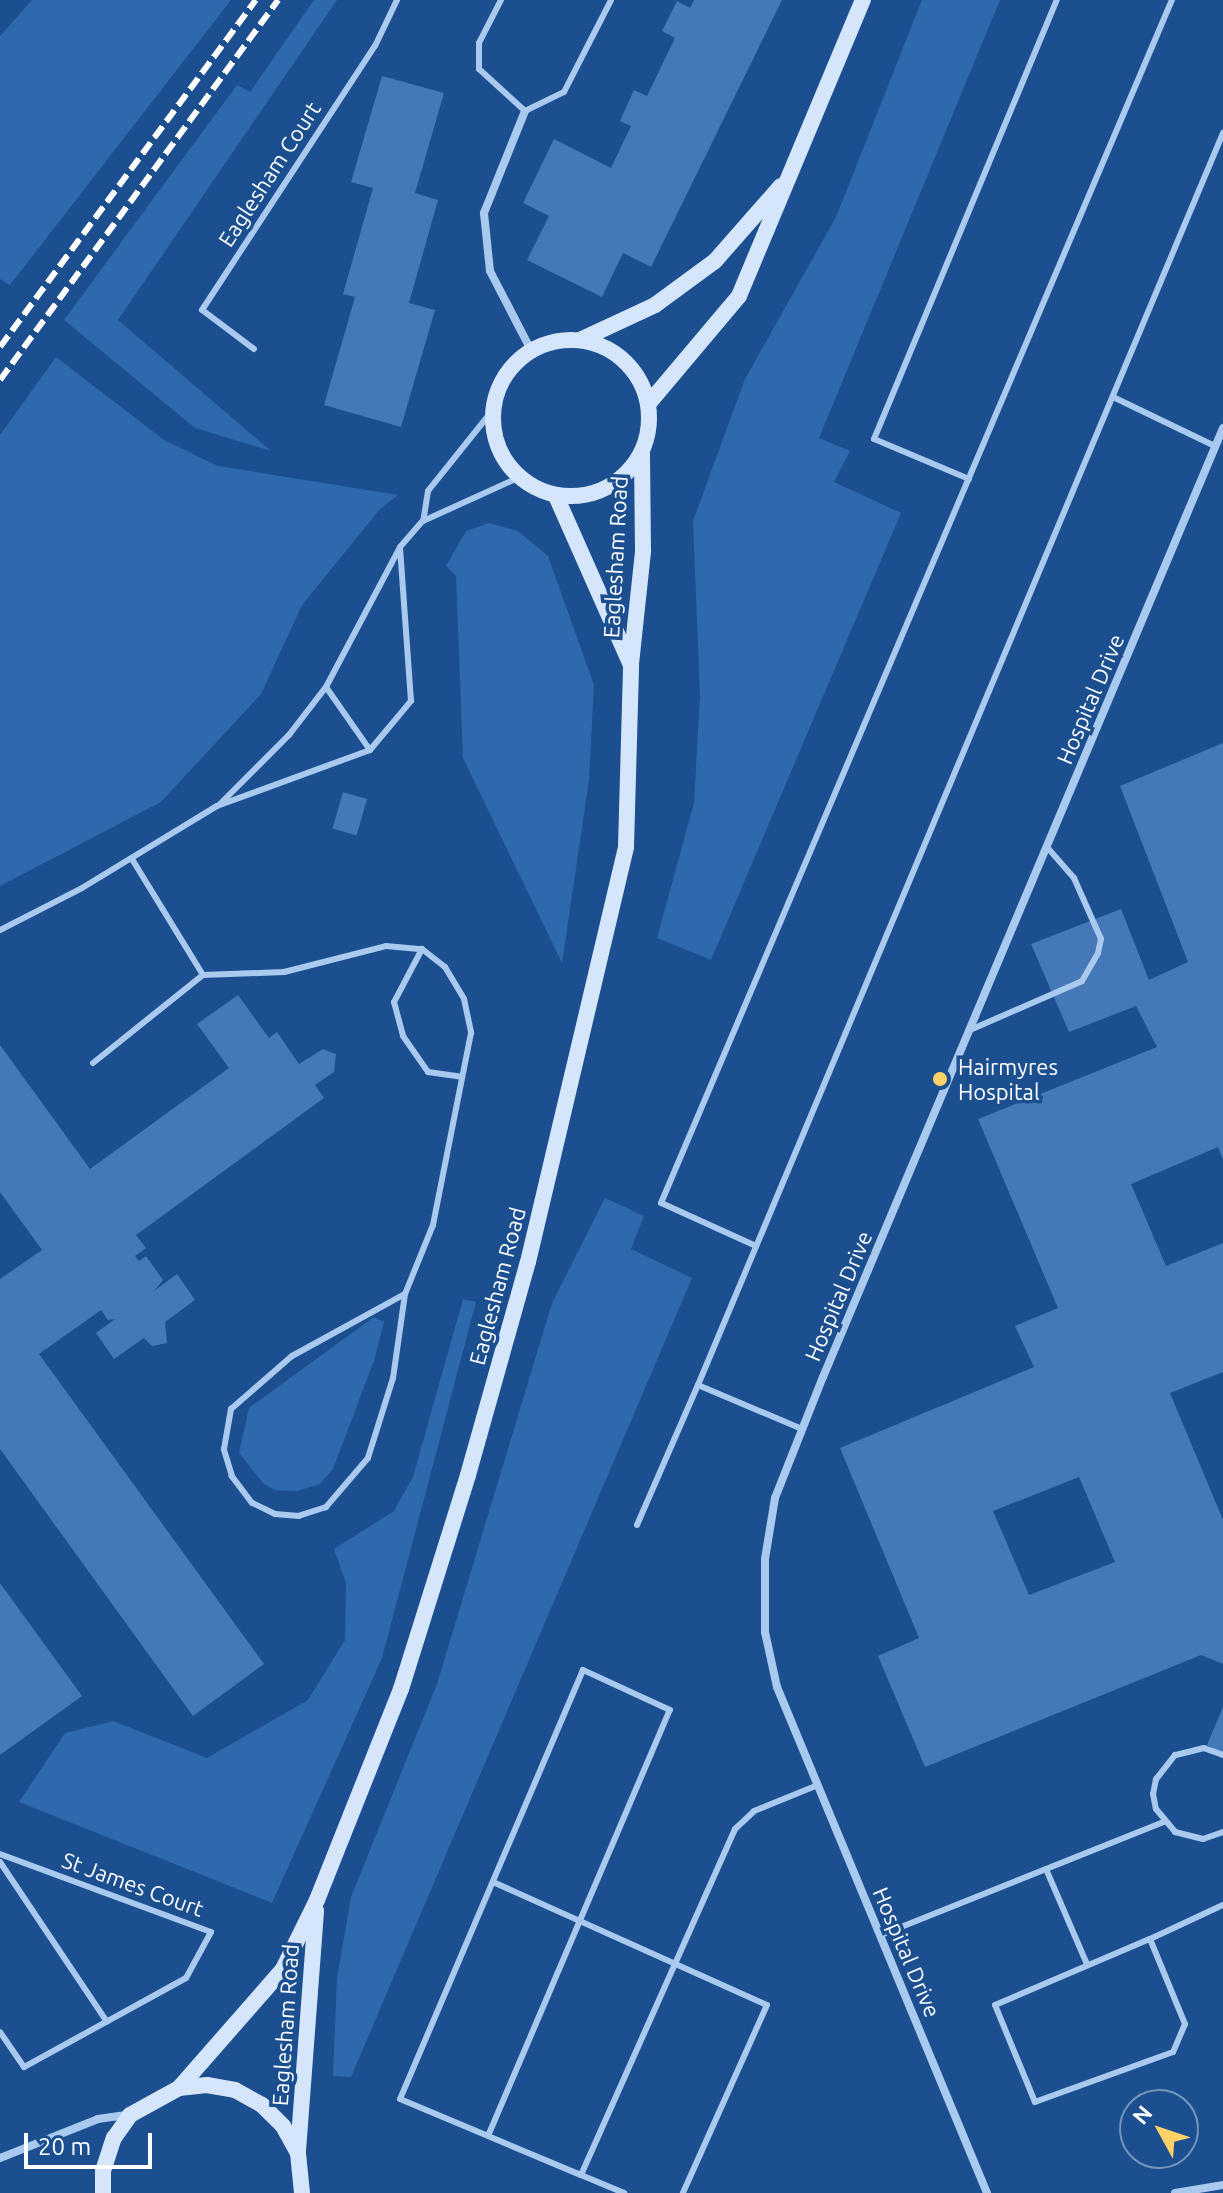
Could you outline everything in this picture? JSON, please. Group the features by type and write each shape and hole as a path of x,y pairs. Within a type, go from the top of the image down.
{"main road":[{"path":"649,403 739,296 863,0"},
{"path":"580,340 603,346 624,360 640,379 649,403 642,453 628,474 607,488 585,496 556,496 518,478 494,436 492,411 498,387 531,350 580,340 655,305 715,261 793,173"},
{"name":"Eaglesham Road","path":"179,2088 283,1969 317,1900 401,1689 528,1262 626,847 631,664 643,551 642,453"},
{"name":"Eaglesham Road","path":"556,496 631,664"},
{"name":"Eaglesham Road","path":"302,2193 298,2153 317,1900"},
{"path":"103,2193 103,2171 114,2138 130,2115 179,2088 207,2085 235,2090 262,2105 283,2126 298,2153"}],"street":[{"path":"525,111 484,213 490,271 531,350"},
{"name":"Hospital Drive","path":"987,2193 777,1687 765,1632 765,1559 775,1498 802,1429 1223,428"},
{"path":"0,2158 98,2119 130,2115"},
{"path":"1175,2193 1223,2185"}],"lane":[{"name":"Eaglesham Court","path":"254,349 202,310 375,46 397,0"},
{"path":"501,0 479,43 479,69 525,111 564,92 611,0"},
{"path":"969,479 874,439 1057,0"},
{"path":"756,1246 661,1203 1172,0"},
{"path":"637,1525 1223,133"},
{"path":"1113,397 1215,446"},
{"path":"423,521 428,491 492,411"},
{"path":"217,806 289,735 326,687 400,547 423,521 518,478"},
{"path":"0,930 132,859 217,806 370,750 411,701 400,547"},
{"path":"326,687 370,750"},
{"path":"970,1030 1082,981 1098,953 1101,939 1074,878 1047,847"},
{"path":"132,859 203,975"},
{"path":"93,1063 203,975 284,972 386,946 422,949 445,967 464,999 471,1033 433,1225 405,1294 393,1378 368,1458 347,1489 326,1507 299,1516 275,1514 252,1503 232,1476 224,1449 231,1409 292,1356 405,1294"},
{"path":"422,949 394,1002 403,1036 428,1072 462,1077"},
{"path":"698,1385 802,1429"},
{"path":"488,2136 670,1710 583,1670 400,2099 488,2136 624,2193"},
{"path":"1223,1755 1189,1749 1163,1765 1153,1794 1164,1822 1188,1838 1223,1832"},
{"path":"581,2175 735,1829 754,1811 818,1785"},
{"path":"881,1935 1164,1822"},
{"name":"St James Court","path":"0,1854 211,1932 186,1978 24,2067 0,2032"},
{"path":"0,1862 107,2022"},
{"path":"1046,1869 1087,1964"},
{"path":"493,1882 767,2005 683,2193"},
{"path":"1150,1939 1185,2024 1173,2052 1035,2102 995,2005 1223,1905"}],"shaded area":[{"path":"32,0 231,0 10,285 0,279 0,36"},
{"path":"314,0 337,0 118,320 271,451 195,428 64,320 237,85 250,92"},
{"path":"922,0 1000,0 819,438 850,451 834,482 901,513 711,960 657,938 694,803 700,696 693,521 745,379 836,217"},
{"path":"56,357 164,440 218,466 398,495 380,509 302,605 261,694 161,802 0,886 0,435"},
{"path":"489,523 518,531 548,556 594,685 589,780 562,963 463,758 456,576 446,566 466,531"},
{"path":"605,1198 644,1216 631,1249 692,1278 351,2077 333,2076 337,1978 351,1897 437,1684 552,1303"},
{"path":"463,1299 476,1302 382,1658 272,1903 19,1802 65,1733 113,1721 207,1758 308,1700 345,1640 346,1583 334,1549 394,1511 413,1477"},
{"path":"374,1317 384,1322 375,1358 333,1469 320,1484 297,1491 275,1490 263,1483 239,1453 249,1408"}],"building":[{"path":"694,0 782,0 651,267 623,253 602,297 527,260 549,216 523,203 554,139 611,168 631,126 620,121 634,90 647,96 675,38 662,31 677,1 690,8"},
{"path":"382,76 444,93 415,193 438,200 409,303 435,310 401,427 324,405 355,297 343,294 373,188 351,182"},
{"name":"Hairmyres Hospital","path":"1223,743 1223,1160 1218,1147 1131,1184 1166,1266 1223,1243 1223,1372 1170,1393 1223,1520 1223,1664 1201,1655 925,1767 878,1656 919,1638 840,1448 1034,1367 1015,1326 1058,1308 978,1119 1157,1047 1136,1006 1069,1032 1031,944 1121,909 1149,980 1188,962 1120,786","holes":["1079,1477 1115,1562 1029,1595 993,1511"]},
{"path":"343,792 367,799 357,835 333,829"},
{"path":"238,995 269,1038 277,1032 299,1064 323,1049 336,1054 334,1072 315,1085 324,1098 136,1235 146,1248 135,1256 139,1261 146,1256 163,1280 154,1291 177,1274 195,1300 165,1322 167,1343 152,1346 144,1338 114,1359 96,1333 115,1319 108,1320 101,1310 39,1354 264,1664 193,1716 0,1449 0,1279 42,1250 0,1192 0,1045 90,1169 229,1068 197,1024"},
{"path":"0,1583 82,1696 0,1755"},
{"path":"1223,1707 1223,1753 1207,1745"}],"railway":[{"path":"0,347 256,0"},
{"path":"0,380 278,0"}],"place":[{"name":"Hairmyres Hospital","path":"940,1079"}]}
